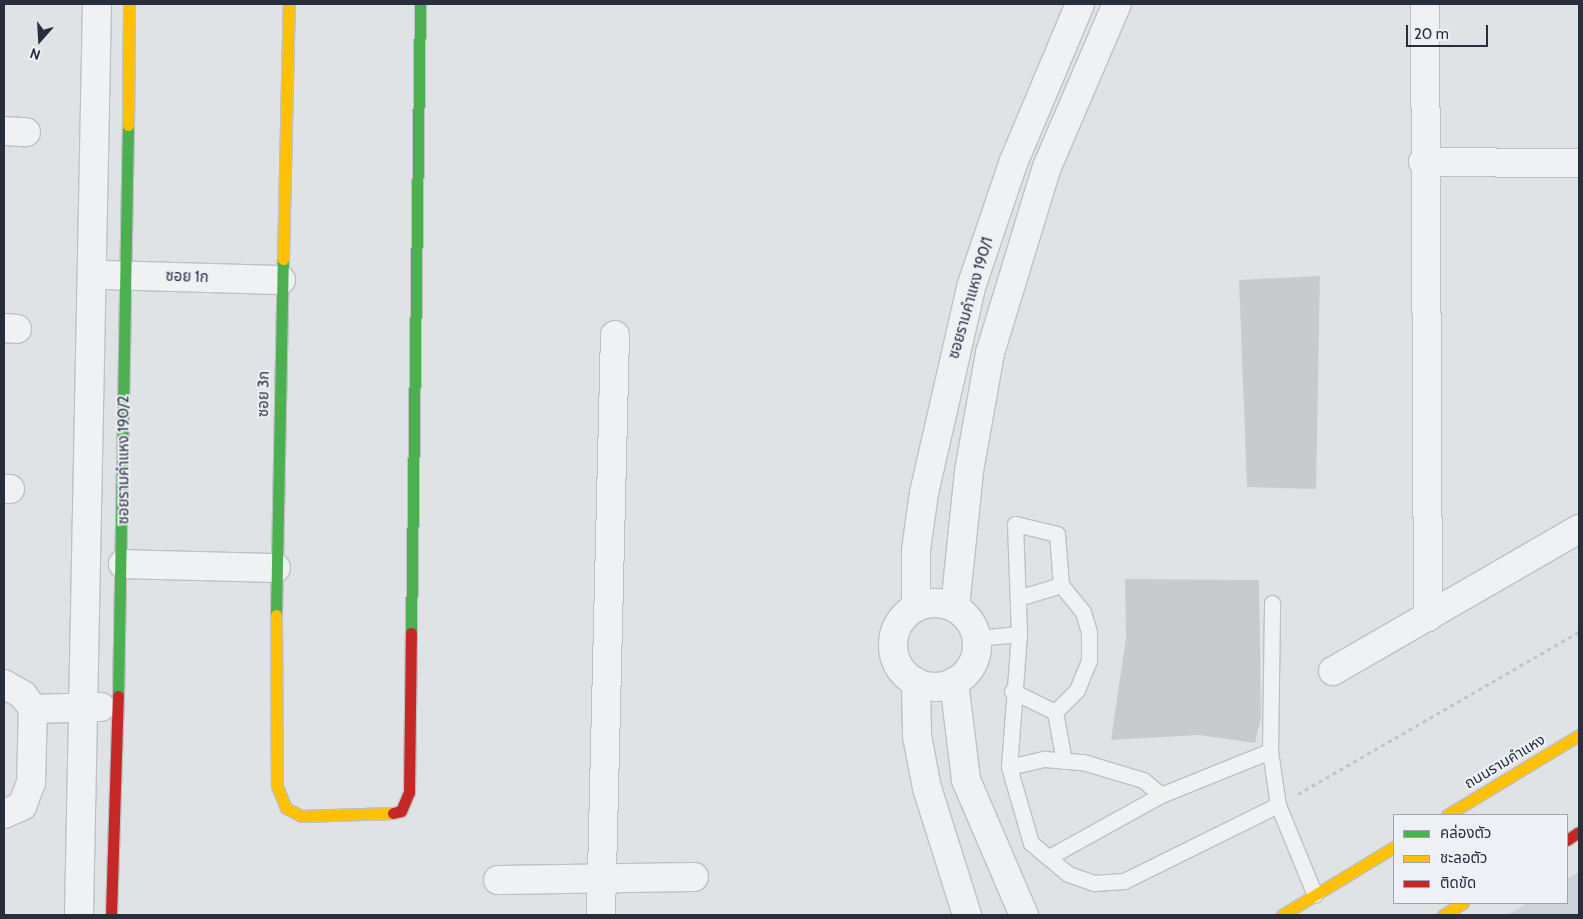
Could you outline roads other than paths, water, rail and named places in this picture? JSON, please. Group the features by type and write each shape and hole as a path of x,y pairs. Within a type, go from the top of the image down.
{"street":[{"path":"79,915 97,4"},
{"name":"ซอยรามคำแหง 190/2","path":"111,915 123,564 129,4"},
{"name":"ซอย 3ก","path":"289,4 281,280 276,568 277,786 286,808 301,816 378,818 401,811 409,792 420,4"},
{"name":"ซอยรามคำแหง 190/1","path":"916,607 916,550 924,493 966,305 1014,161 1056,57 1080,4"},
{"path":"955,607 969,471 990,353 1047,168 1118,4"},
{"path":"1425,4 1423,162 1428,617"},
{"path":"1056,57 1088,70"},
{"path":"1423,162 1579,163"},
{"name":"ซอย 1ก","path":"93,275 281,280"},
{"path":"601,915 615,335"},
{"path":"1333,671 1579,529"},
{"path":"123,564 276,568"},
{"path":"929,603 955,607 969,620 977,638 973,664 954,682 941,686 916,682 897,663 893,638 905,614 916,607 929,603"},
{"path":"916,682 917,736 927,788 967,915"},
{"path":"954,682 966,780 1024,915"},
{"path":"4,684 23,695 33,710 31,783 22,806 4,814"},
{"path":"33,710 118,707"},
{"name":"ถนนรามคำแหง","path":"1449,814 1579,735"},
{"path":"927,788 966,780"},
{"path":"1568,839 1579,832"},
{"path":"1282,915 1393,848"},
{"path":"498,880 694,877"},
{"path":"1443,915 1461,904"}],"lane":[{"path":"1055,712 1077,690 1089,661 1090,632 1083,612 1061,585 1056,534 1015,524 1020,634 1012,691 1008,767 1031,843 1068,874 1094,883 1124,881 1278,806"},
{"path":"1018,598 1061,585"},
{"path":"1272,603 1270,751 1278,806 1314,895"},
{"path":"977,638 1020,634"},
{"path":"1012,691 1055,712"},
{"path":"1055,712 1064,761"},
{"path":"1049,857 1161,794 1270,751"},
{"path":"1008,767 1045,759 1064,761 1143,780 1161,794"}]}
